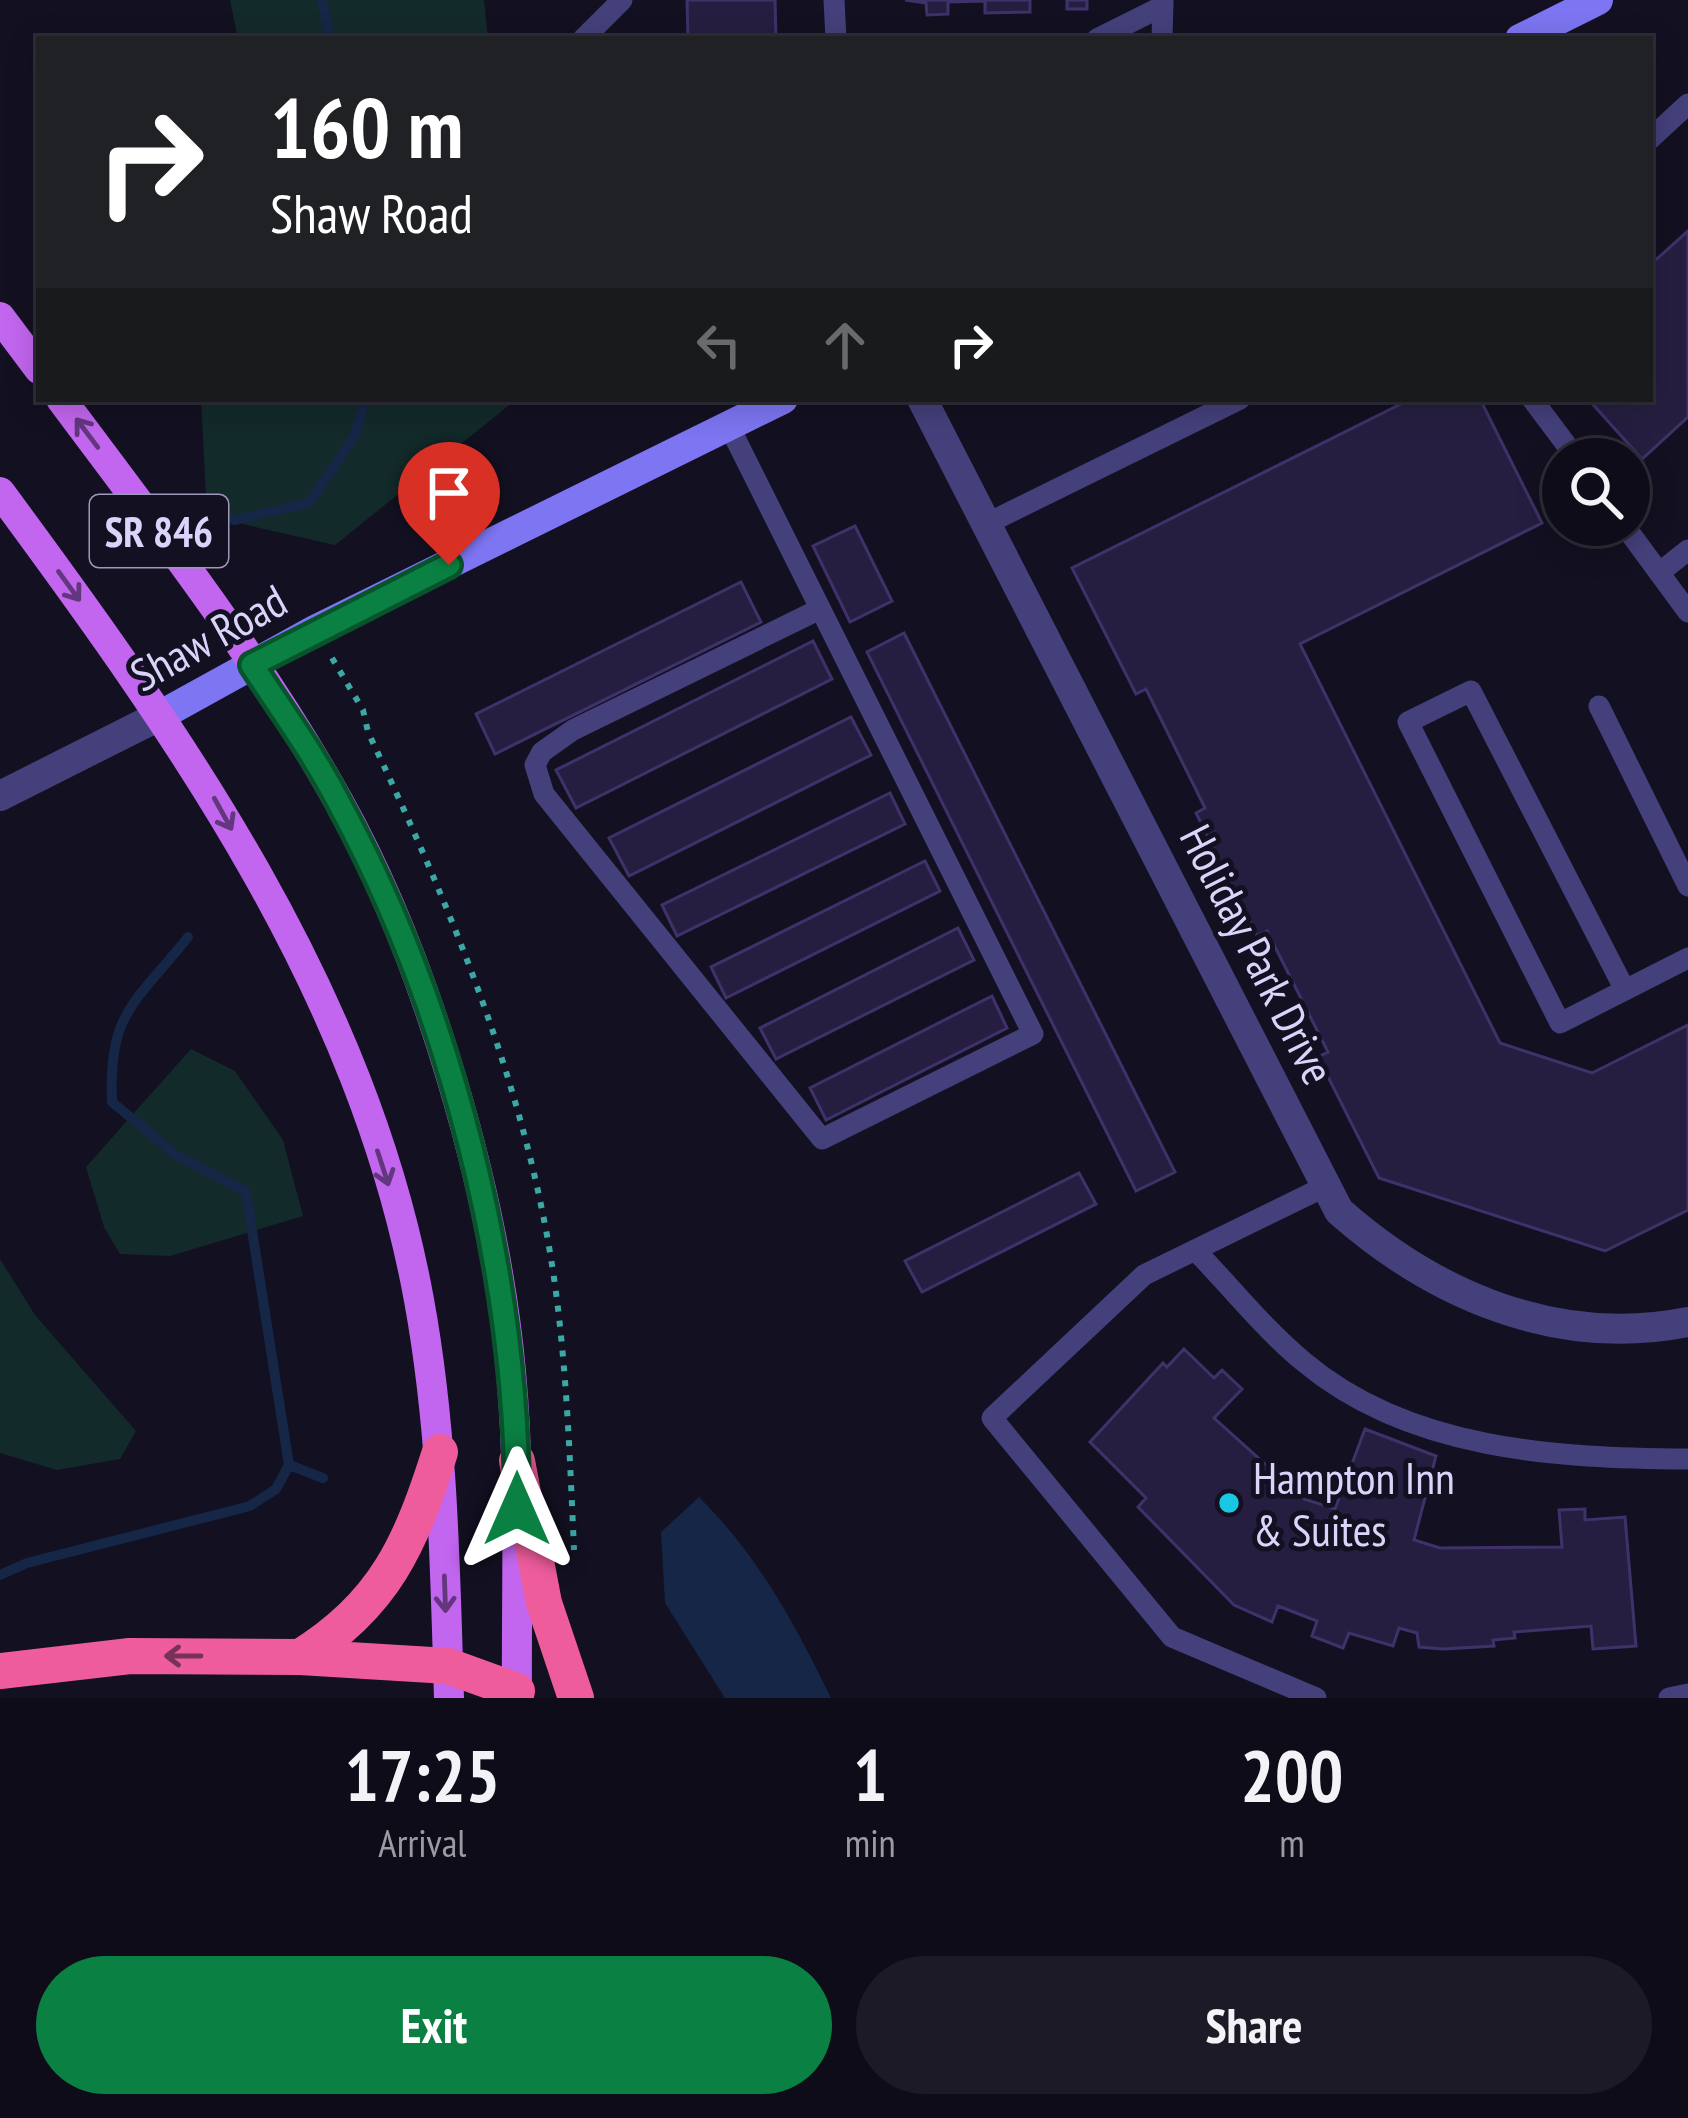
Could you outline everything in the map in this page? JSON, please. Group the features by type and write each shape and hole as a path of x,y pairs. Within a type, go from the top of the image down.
{"highway":[{"path":"300,1657 346,1628 412,1538 440,1452"},
{"path":"517,1461 544,1603 576,1698"},
{"path":"0,1671 130,1656 300,1657 517,1695"}],"main road":[{"path":"1526,36 1598,0"},
{"path":"0,317 36,365"},
{"name":"SR 846","path":"63,402 252,665 338,800 373,868 458,1105 499,1282 517,1461 517,1695"},
{"name":"Shaw Road","path":"163,714 776,402"},
{"name":"SR 846","path":"0,492 163,714 247,857 341,1039 418,1295 440,1452 449,1682"}],"street":[{"name":"Holiday Park Drive","path":"924,402 1339,1210 1381,1248 1432,1281 1486,1305 1545,1322 1607,1328 1687,1327"},
{"name":"Shaw Road","path":"0,796 163,714"}],"lane":[{"path":"586,36 622,0"},
{"path":"834,0 836,36"},
{"path":"1102,36 1163,3"},
{"path":"1162,36 1163,3"},
{"path":"1653,136 1688,104"},
{"path":"986,524 1234,402"},
{"path":"1534,402 1561,438"},
{"path":"728,424 1033,1034 822,1138 544,794 535,765 542,752 573,730 820,609"},
{"path":"1639,546 1688,612"},
{"path":"1659,573 1688,550"},
{"path":"1625,990 1471,691 1408,722 1560,1023 1625,990 1688,958"},
{"path":"1599,706 1688,886"},
{"path":"1316,1698 1172,1637 992,1418 1144,1275 1327,1186"},
{"path":"1196,1250 1304,1363 1360,1399 1490,1446 1577,1459 1688,1459"},
{"path":"1669,1698 1688,1694"}],"green space":[{"path":"230,0 484,0 488,36 237,36"},
{"path":"201,402 513,402 335,545 207,516"},
{"path":"191,1049 235,1071 283,1140 303,1216 170,1256 120,1254 104,1227 86,1167"},
{"path":"0,1259 35,1315 136,1431 120,1459 57,1470 0,1453"}],"water":[{"path":"699,1497 740,1543 774,1592 831,1698 725,1698 665,1603 661,1532"}],"building":[{"path":"687,0 775,0 776,36 688,36"},
{"path":"905,0 1030,0 1030,12 985,13 985,1 948,2 948,14 927,15 926,3"},
{"path":"1067,0 1087,0 1087,9 1067,9"},
{"path":"1688,231 1688,417 1650,452 1650,438 1623,438 1591,402 1653,402 1653,262"},
{"path":"1405,402 1482,402 1542,523 1300,644 1500,1043 1592,1073 1688,1025 1688,1210 1605,1251 1379,1178 1318,1057 1328,1052 1267,931 1257,936 1196,813 1205,808 1146,689 1136,694 1072,568"},
{"path":"855,526 892,601 850,622 813,546"},
{"path":"741,582 761,622 495,754 476,714"},
{"path":"904,633 1175,1172 1136,1191 867,652"},
{"path":"813,641 832,679 576,808 556,770"},
{"path":"851,717 871,755 629,876 609,838"},
{"path":"890,793 905,824 677,936 662,905"},
{"path":"925,861 940,891 726,998 711,967"},
{"path":"958,928 974,960 776,1059 760,1028"},
{"path":"992,996 1007,1028 826,1120 810,1088"},
{"path":"1079,1173 1096,1204 922,1292 905,1261"},
{"name":"Hampton Inn & Suites","path":"1184,1349 1214,1378 1222,1370 1242,1389 1214,1418 1304,1499 1335,1509 1365,1429 1436,1456 1414,1540 1440,1548 1562,1547 1559,1510 1585,1509 1585,1520 1625,1517 1636,1646 1593,1649 1591,1626 1514,1632 1515,1638 1493,1640 1494,1646 1443,1649 1419,1647 1417,1633 1399,1628 1393,1646 1349,1633 1343,1648 1312,1636 1317,1621 1278,1606 1272,1622 1234,1605 1138,1507 1146,1498 1090,1442 1163,1363 1167,1367"}],"waterway":[{"path":"322,0 329,36"},
{"path":"234,520 309,503 355,435 364,402"},
{"path":"0,1575 27,1563 250,1506 276,1489 289,1465 246,1192 176,1155 112,1102 120,1028 140,995 188,937"},
{"path":"289,1465 323,1478"}],"place":[{"name":"Hampton Inn & Suites","path":"1229,1503"}],"route":[{"path":"449,565 314,629 252,665 338,800 373,868 458,1105 499,1282 511,1370 517,1509"}]}
